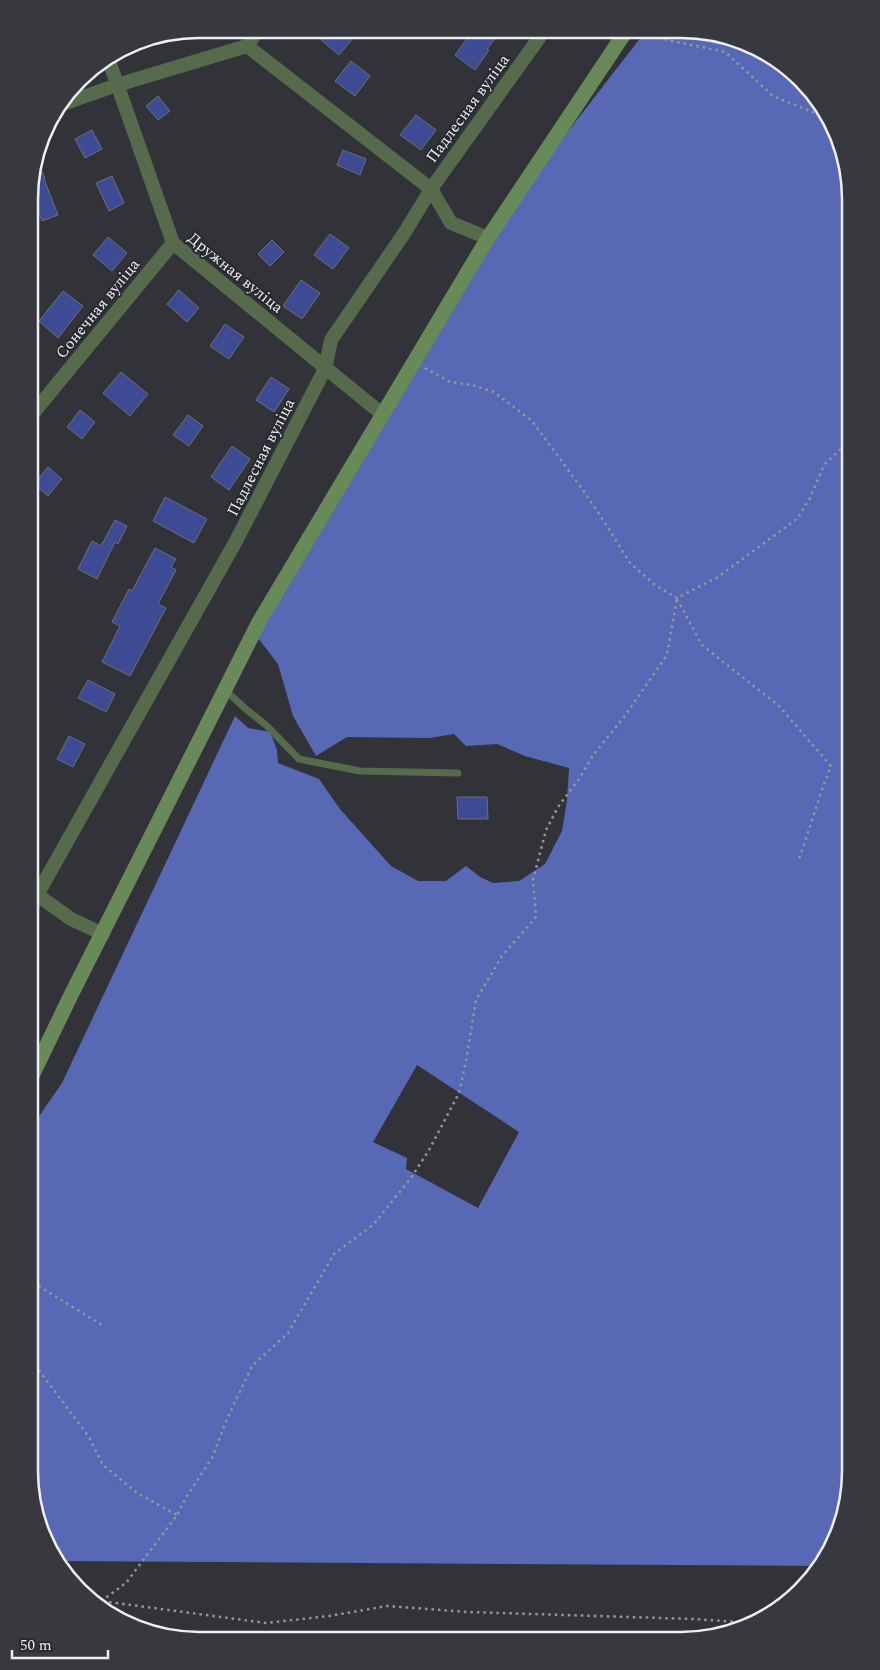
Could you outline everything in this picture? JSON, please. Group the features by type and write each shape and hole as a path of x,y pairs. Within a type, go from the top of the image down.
{"street":[{"path":"70,101 117,85 246,46 253,38"},
{"name":"Падлесная вуліца","path":"38,883 236,541 325,368 331,340 405,232 431,189 539,38"},
{"path":"38,1063 259,622 488,238 627,38"},
{"path":"246,46 431,189 451,223 488,238"},
{"name":"Дружная вуліца","path":"110,64 173,243 382,414"},
{"name":"Сонечная вуліца","path":"38,407 173,243"},
{"path":"38,896 71,919 103,934"}],"lane":[{"path":"225,690 266,724 300,759 360,771 458,772"}],"path":[{"path":"659,38 725,52 773,96 818,114"},
{"path":"413,363 450,382 472,385 494,392 532,422 583,490 630,563 654,585 677,598 702,645 779,706 830,766 798,861"},
{"path":"677,598 718,578 798,518 810,498 824,465 842,448"},
{"path":"102,1600 126,1583 177,1516 187,1496 212,1458 227,1419 252,1366 288,1333 334,1254 374,1224 411,1178 428,1150 459,1093 476,1000 502,956 536,917 533,880 546,830 558,807 580,779 594,754 624,717 667,655 677,598"},
{"path":"38,1284 102,1325"},
{"path":"38,1369 88,1438 103,1465 137,1493 177,1516"},
{"path":"104,1601 266,1623 329,1616 387,1606 468,1612 683,1618 738,1622"}],"shaded area":[{"path":"640,38 692,38 733,46 753,54 788,77 803,92 826,127 837,157 841,177 842,198 842,1482 837,1513 830,1533 812,1566 65,1561 54,1543 46,1523 38,1482 38,1118 62,1083 235,716 248,728 270,732 277,750 278,763 319,779 340,809 391,866 418,881 446,881 466,866 480,877 493,883 519,881 545,864 562,831 567,800 569,768 525,756 497,744 466,746 454,734 430,738 347,737 316,756 293,716 278,664 258,638 532,178","holes":["417,1065 519,1132 478,1208 406,1169 407,1158 373,1142"]}],"building":[{"path":"319,38 353,38 339,55"},
{"path":"468,38 496,38 475,70 455,55"},
{"path":"351,61 370,76 355,96 335,81"},
{"path":"158,96 170,111 158,120 146,106"},
{"path":"416,115 436,130 421,150 400,135"},
{"path":"92,130 102,149 85,158 75,139"},
{"path":"343,150 366,159 360,175 337,165"},
{"path":"41,169 58,215 42,221 38,210"},
{"path":"112,176 124,203 109,211 96,183"},
{"path":"330,234 349,248 333,269 314,255"},
{"path":"108,237 127,253 112,271 93,255"},
{"path":"272,240 284,252 270,266 258,254"},
{"path":"301,280 320,293 302,319 283,306"},
{"path":"179,290 199,308 187,322 167,304"},
{"path":"63,291 83,306 58,338 39,321"},
{"path":"225,324 244,337 229,359 210,346"},
{"path":"121,372 148,394 130,416 103,393"},
{"path":"271,377 289,389 274,412 256,400"},
{"path":"80,410 95,422 82,439 67,427"},
{"path":"188,415 203,426 189,446 173,435"},
{"path":"232,446 250,459 229,490 211,477"},
{"path":"48,467 62,479 48,496 38,487 38,479"},
{"path":"165,497 207,519 194,543 153,521"},
{"path":"115,520 127,526 118,544 115,542 97,579 78,569 92,541 101,546"},
{"path":"155,548 176,559 171,567 176,570 158,604 166,608 130,676 102,662 120,626 112,622 129,589 132,591"},
{"path":"88,680 115,694 106,712 78,698"},
{"path":"69,736 85,744 73,767 57,759"},
{"path":"457,797 487,797 488,819 458,819"}]}
